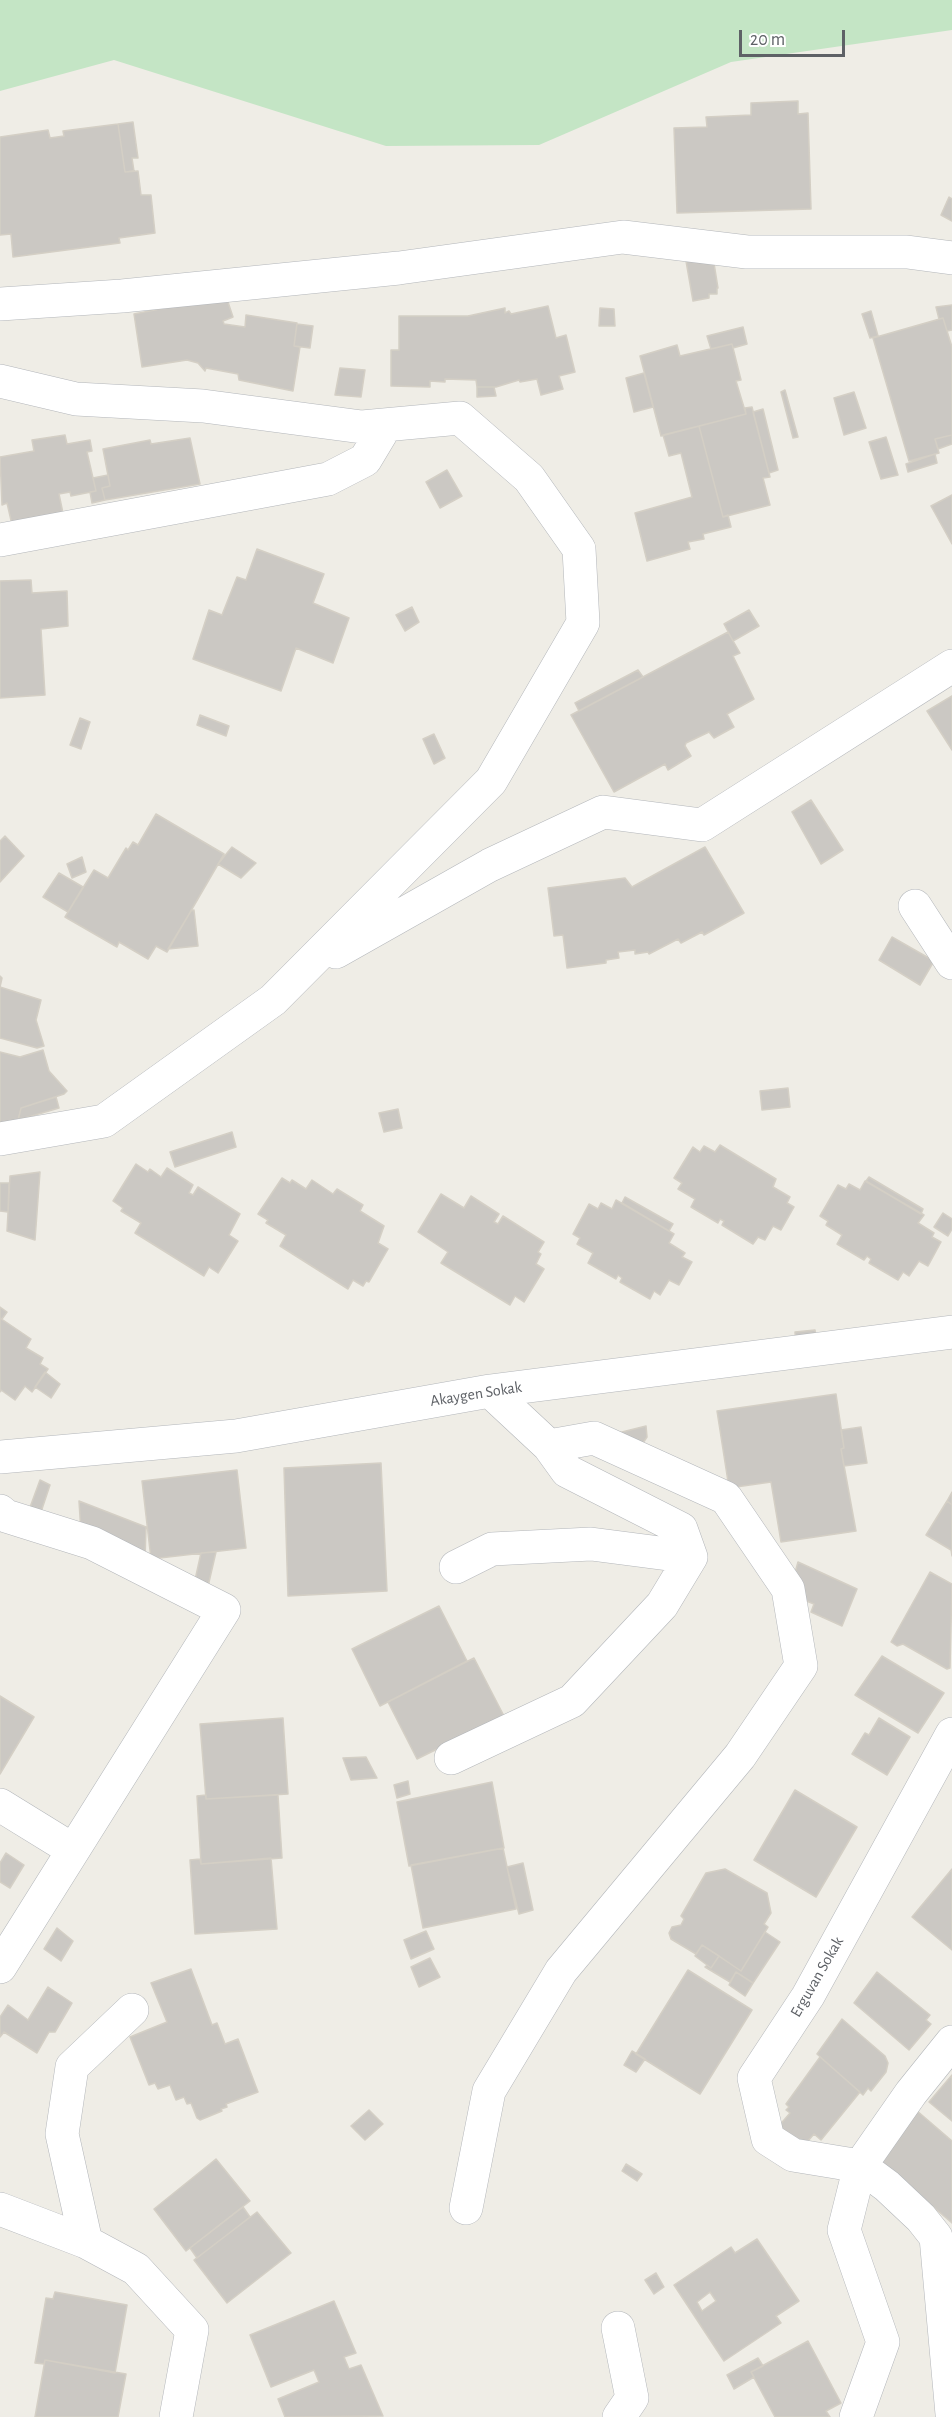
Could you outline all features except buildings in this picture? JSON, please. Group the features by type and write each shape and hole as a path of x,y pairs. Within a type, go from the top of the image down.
{"street":[{"path":"0,304 122,296 399,268 623,237 747,252 907,252 952,258"},
{"path":"0,381 76,399 203,406 362,427 460,418 529,478 579,549 583,623 491,781 273,1000 104,1121 0,1139"},
{"path":"0,540 328,479 365,459 386,424"},
{"path":"300,972 490,865 603,812 702,825 952,666"},
{"path":"915,906 952,963"},
{"name":"Akaygen Sokak","path":"0,1457 236,1436 490,1391 952,1332"},
{"path":"490,1391 549,1446 567,1471 681,1529 691,1557"},
{"path":"466,2208 489,2091 561,1971 740,1756 801,1666 788,1589 726,1498 594,1438 549,1446"},
{"path":"0,1511 6,1516 92,1543 224,1610 0,1967"},
{"path":"456,1567 492,1550 591,1544 691,1557"},
{"path":"451,1758 572,1701 662,1605 691,1557"},
{"name":"Erguvan Sokak","path":"860,2166 793,2155 768,2139 754,2078 808,1996 952,1734"},
{"path":"0,1805 73,1850"},
{"path":"86,2242 62,2134 72,2067 132,2010"},
{"path":"856,2417 883,2342 844,2230 860,2166 911,2093 952,2042"},
{"path":"860,2166 887,2186 921,2218 936,2236 952,2414"},
{"path":"0,2209 86,2242 136,2269 192,2330 177,2417"},
{"path":"618,2328 632,2398 619,2417"}],"green space":[{"path":"0,0 952,0 952,30 731,62 539,145 386,146 114,60 0,91"}]}
